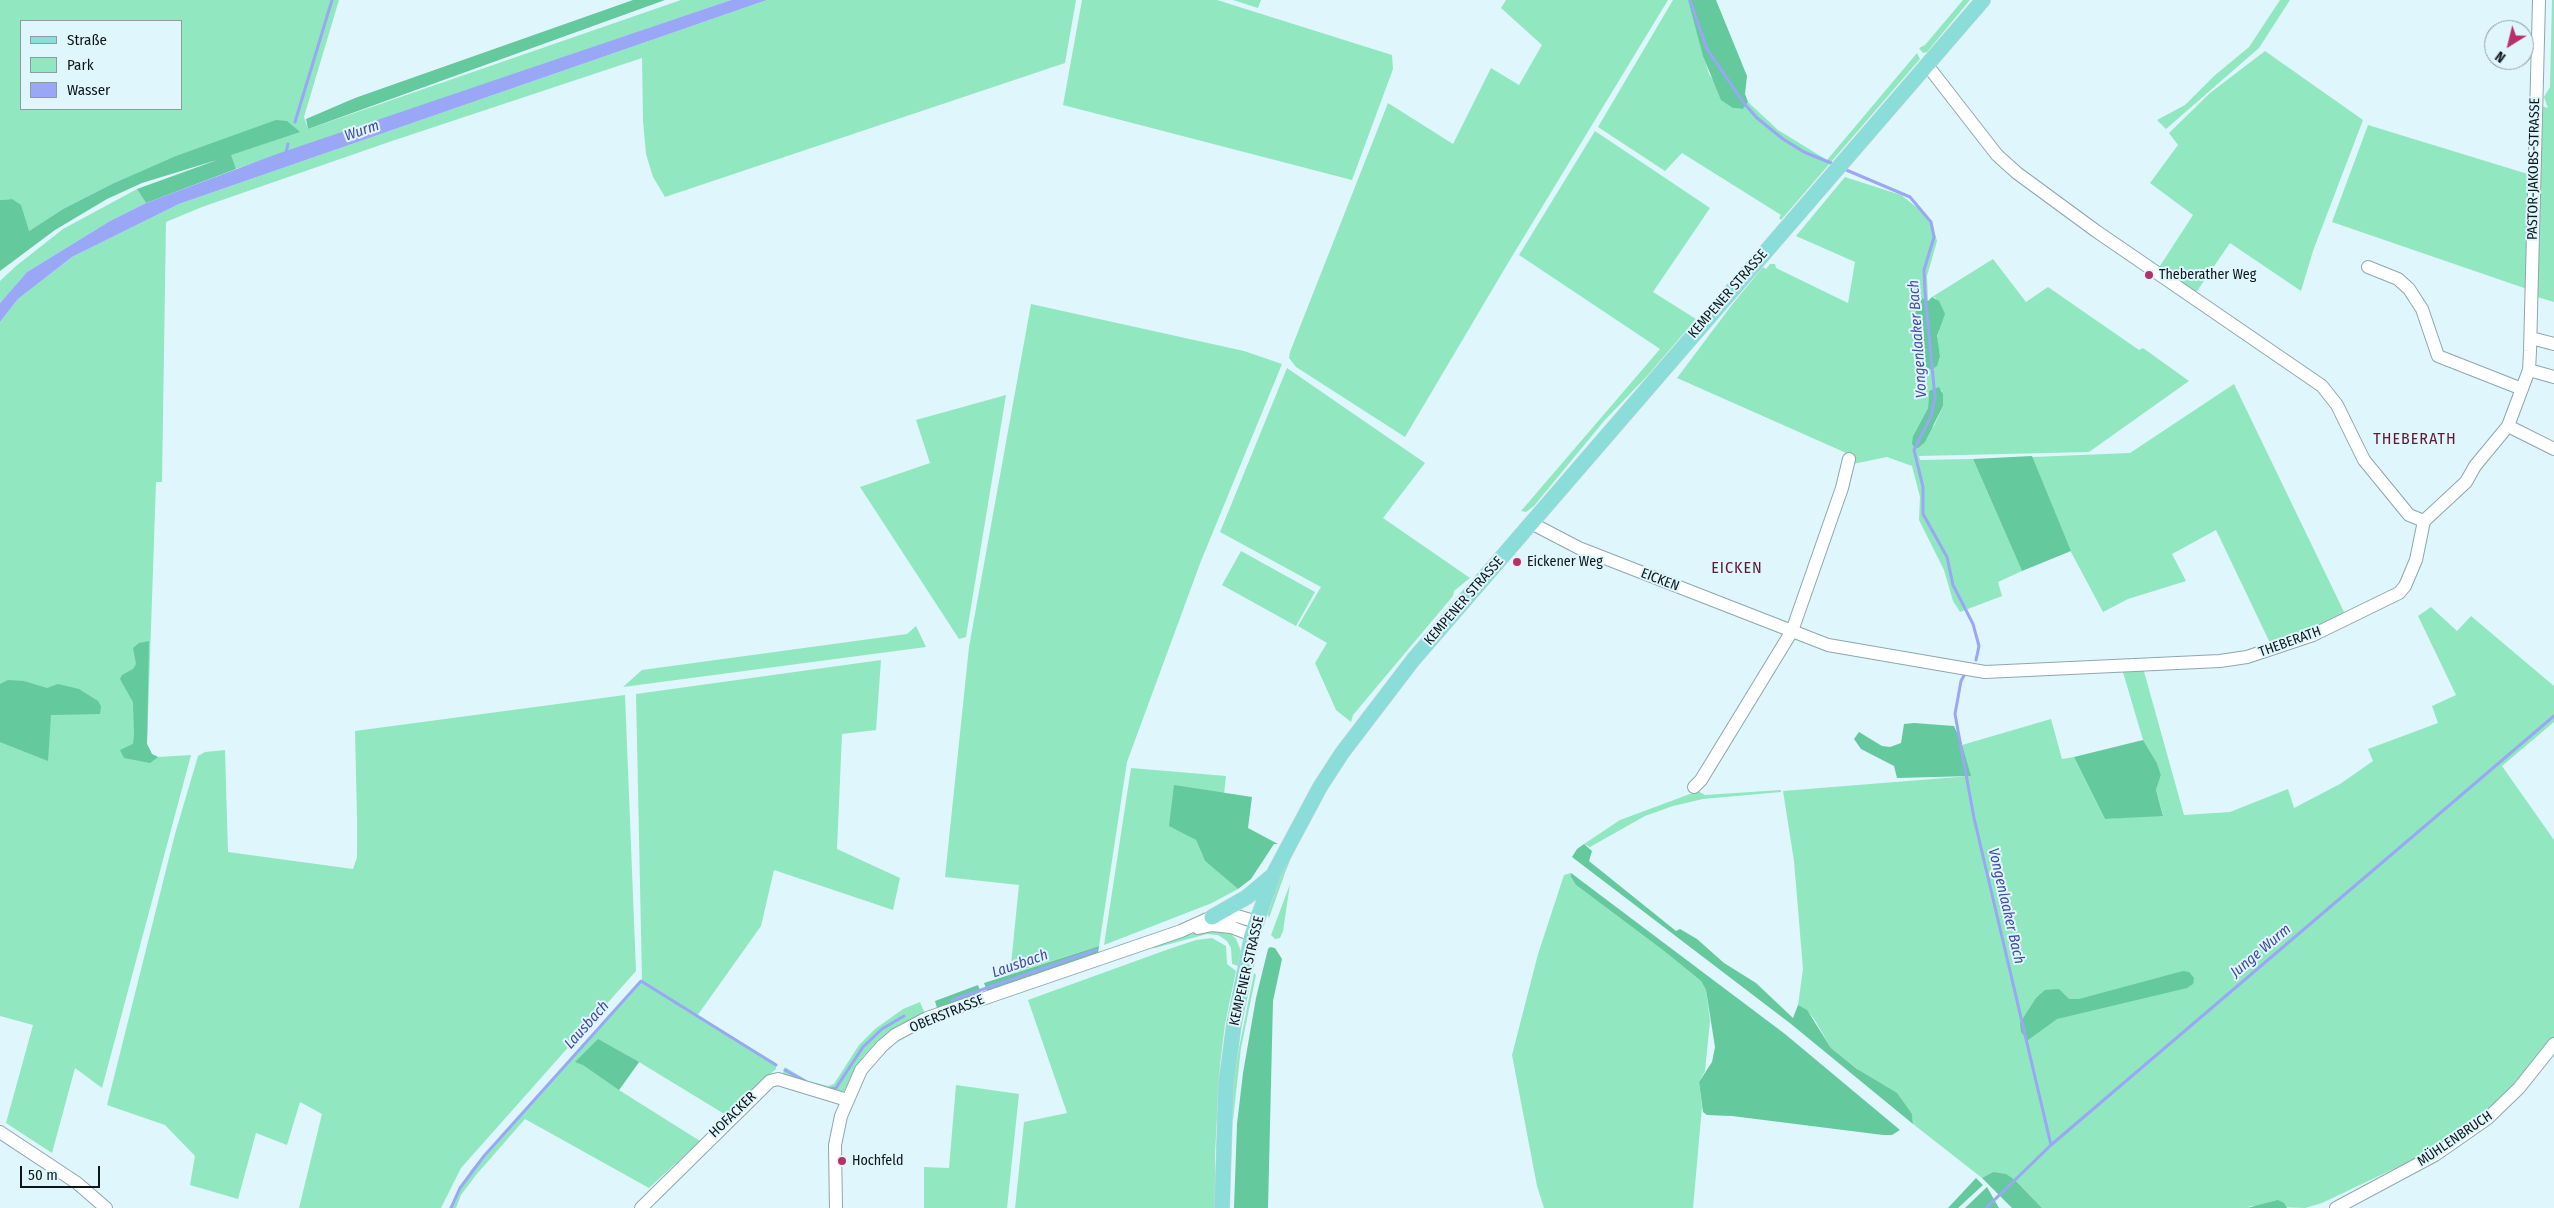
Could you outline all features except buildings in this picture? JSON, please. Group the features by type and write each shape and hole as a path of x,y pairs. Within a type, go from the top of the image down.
{"main road":[{"name":"KEMPENER STRASSE","path":"1222,1208 1226,1084 1234,1024 1254,929 1273,875 1320,787 1379,702 1413,660 1983,0"},
{"path":"1212,917 1247,897 1273,875"}],"street":[{"name":"PASTOR-JAKOBS-STRASSE","path":"2508,426 2529,370 2539,0"},
{"path":"1927,65 1993,150 2011,168 2096,230 2322,386 2337,404 2364,460 2409,515 2424,521 2466,482 2475,466 2508,426 2554,450"},
{"path":"2368,267 2398,279 2409,289 2422,309 2438,356 2522,389"},
{"path":"2531,338 2554,344"},
{"path":"2529,370 2554,377"},
{"path":"1694,787 1792,631 1842,488 1849,459"},
{"name":"THEBERATH","path":"1968,670 1985,672 2220,661 2247,657 2286,645 2314,635 2399,593 2406,586 2416,560 2424,521"},
{"name":"EICKEN","path":"1531,523 1579,548 1828,645 1968,670"},
{"path":"1181,931 1212,917 1237,916 1254,929"},
{"path":"1181,931 1212,925 1254,929"},
{"name":"OBERSTRASSE","path":"836,1208 835,1146 847,1100 860,1070 872,1055 895,1035 927,1018 1181,931"},
{"name":"MÜHLENBRUCH","path":"2336,1208 2436,1155 2488,1118 2519,1088 2554,1044"},
{"name":"HOFACKER","path":"640,1208 770,1081 778,1079 847,1100"},
{"path":"0,1132 77,1183 106,1208"}],"green space":[{"path":"0,0 339,0 304,117 308,129 681,0 731,0 236,169 230,156 110,185 63,209 29,231 12,199 0,200"},
{"path":"633,0 665,0 308,129 306,119 355,98"},
{"path":"767,0 1076,0 1065,63 665,197 653,177 646,154 643,121 642,58 389,142 202,207 166,222 162,482 156,482 147,744 152,754 158,757 191,755 102,1088 75,1068 52,1153 6,1123 33,1025 0,1016 0,322 18,299 72,257 179,204"},
{"path":"1082,0 1217,0 1392,55 1393,69 1352,180 1063,105"},
{"path":"1233,0 1261,0 1258,8"},
{"path":"1506,0 1668,0 1405,437 1296,367 1289,358 1290,352 1388,103 1453,144 1491,68 1519,85 1542,45 1501,8"},
{"path":"1673,0 1688,0 1709,74 1733,108 1743,109 1748,102 1778,130 1827,160 1917,53 1920,59 1781,220 1779,218 1781,215 1682,153 1665,171 1598,127"},
{"path":"1688,0 1716,0 1747,76 1745,94 1748,102 1743,109 1733,108 1721,100 1703,56"},
{"path":"1963,0 1970,0 1927,52 1923,53 1919,48 1925,45"},
{"path":"2280,0 2290,0 2259,48 2166,129 2157,120 2185,105 2214,76 2249,47"},
{"path":"2552,0 2554,0 2554,302 2534,296 2539,105 2548,108 2544,97 2550,87"},
{"path":"2265,51 2363,120 2313,251 2301,291 2230,243 2195,294 2158,269 2193,215 2150,183 2178,145 2169,133 2210,93"},
{"path":"276,120 287,121 300,132 231,155 236,169 146,203 137,189 217,160 142,183 107,199 55,230 0,271 0,200 12,199 21,205 29,231 63,209 110,185 176,156"},
{"path":"2368,125 2531,175 2527,289 2332,222"},
{"path":"1595,131 1710,208 1653,292 1696,319 1648,375 1604,421 1534,506 1526,512 1521,511 1660,349 1519,255"},
{"path":"1845,177 1901,195 1924,213 1932,223 1937,241 1927,276 1928,301 1921,298 1913,317 1920,338 1920,358 1926,368 1931,370 1937,365 1940,358 1936,342 1939,330 1936,298 1932,297 1993,259 2026,302 2048,287 2139,350 2143,348 2189,381 2089,452 1919,456 1920,460 1973,459 2022,571 1998,582 2002,596 1960,612 1953,601 1944,570 1919,520 1920,497 1912,466 1887,457 1853,464 1853,456 1677,378 1763,267 1766,269 1770,264 1775,264 1776,268 1848,303 1855,262 1796,236","holes":["1942,390 1943,406 1934,426 1913,436 1928,408 1929,391"]},
{"path":"137,189 146,203 110,221 27,272 0,303 0,281 16,266 63,229"},
{"path":"1932,297 1939,301 1945,314 1937,336 1940,357 1937,366 1931,370 1923,365 1920,358 1920,338 1913,317 1922,298 1928,301"},
{"path":"1031,304 1244,351 1282,364 1201,561 1127,762 1099,946 1010,974 1019,885 945,877 969,647"},
{"path":"1287,368 1425,463 1383,518 1470,578 1454,591 1453,596 1353,715 1351,722 1336,710 1315,663 1327,643 1298,626 1321,587 1220,532"},
{"path":"2234,384 2346,616 2271,645 2216,530 2172,554 2186,581 2128,599 2103,612 2071,552 2032,457 2130,453"},
{"path":"1939,387 1943,394 1943,406 1925,442 1918,448 1914,447 1912,444 1913,436 1928,408 1929,391"},
{"path":"1006,395 966,637 959,639 860,487 930,463 916,420"},
{"path":"2032,456 2071,551 2022,571 1973,459"},
{"path":"1241,551 1315,592 1296,626 1222,585"},
{"path":"2431,607 2457,631 2471,616 2554,686 2554,722 2502,766 2554,840 2554,1039 2501,1102 2442,1146 2322,1203 2305,1208 2250,1206 2247,1208 2042,1208 2015,1180 1993,1172 1982,1178 1913,1124 1912,1114 1831,1048 1813,1017 1798,1005 1803,969 1794,861 1783,791 1970,776 1962,745 2051,719 2062,759 2074,757 2105,819 2163,815 2156,790 2161,775 2157,763 2143,740 2122,669 2143,668 2184,815 2230,812 2288,789 2294,808 2340,784 2373,761 2368,749 2438,723 2432,706 2456,695 2418,616"},
{"path":"916,626 926,647 623,687 642,670 907,634"},
{"path":"149,641 147,744 152,754 158,757 150,763 124,758 120,750 133,744 134,735 133,702 120,679 122,675 133,669 136,664 133,648 139,643"},
{"path":"881,660 876,730 842,734 837,849 900,878 893,910 774,870 761,926 697,1016 776,1063 776,1069 726,1115 639,1062 619,1090 700,1141 649,1188 525,1119 476,1175 461,1195 456,1208 449,1208 471,1170 642,980 636,694"},
{"path":"8,680 24,681 47,688 58,684 79,689 98,701 101,706 100,714 51,715 48,761 0,742 0,684"},
{"path":"625,695 636,971 461,1168 441,1208 299,1208 322,1114 300,1102 287,1145 256,1133 238,1199 190,1185 195,1156 165,1125 107,1105 175,834 198,756 205,752 225,750 228,852 353,869 357,858 355,731"},
{"path":"1904,724 1954,726 1961,741 1971,776 1897,778 1894,766 1861,749 1854,739 1859,732 1882,746 1890,747 1901,743"},
{"path":"2143,740 2157,763 2161,775 2156,790 2163,816 2105,819 2074,757"},
{"path":"1131,768 1226,776 1224,794 1174,786 1180,830 1196,840 1205,861 1238,889 1212,903 1104,945"},
{"path":"1174,785 1252,797 1248,828 1278,844 1274,844 1251,879 1238,889 1205,861 1196,840 1169,826"},
{"path":"1781,790 1781,792 1703,799 1673,806 1645,816 1590,847 1584,844 1620,820 1698,791 1705,795"},
{"path":"1584,844 1592,851 1589,861 1676,931 1680,929 1697,939 1724,963 1756,983 1793,1018 1798,1005 1807,1010 1831,1048 1857,1069 1897,1093 1912,1114 1913,1124 1791,1024 1572,857 1577,849"},
{"path":"1295,848 1269,918 1267,912 1277,883"},
{"path":"1571,873 1571,877 1576,885 1664,951 1701,981 1706,990 1710,1021 1705,1071 1699,1082 1702,1107 1693,1208 1544,1208 1537,1186 1512,1055 1538,954 1564,875"},
{"path":"1571,873 1785,1034 1900,1130 1892,1135 1883,1135 1732,1116 1707,1115 1703,1112 1699,1082 1712,1062 1715,1047 1706,990 1701,981 1664,951 1576,885 1571,877"},
{"path":"1290,884 1283,931 1280,938 1275,939 1271,935"},
{"path":"1209,929 1230,933 1236,939 1241,951 1238,966 1232,964 1231,948 1227,941 1218,935 1207,934 1155,948 1152,946"},
{"path":"1212,938 1226,946 1227,964 1236,971 1225,1024 1220,1065 1215,1154 1215,1208 1015,1208 1024,1122 1067,1113 1028,1000 1169,949 1196,940"},
{"path":"1099,946 1098,954 987,991 984,983"},
{"path":"1270,947 1275,948 1282,959 1273,1001 1268,1208 1234,1208 1237,1124 1243,1073 1256,998"},
{"path":"2183,971 2189,972 2194,978 2193,984 2187,988 2057,1019 2028,1040 2021,1032 2020,1023 2036,998 2045,990 2059,989 2069,999 2079,999"},
{"path":"1254,973 1256,975 1241,1048 1233,1120 1231,1119 1233,1078"},
{"path":"978,985 981,993 937,1008 935,1001"},
{"path":"920,1002 924,1012 874,1045 863,1057 844,1091 839,1094 803,1084 783,1073 785,1067 808,1081 828,1086 834,1084 859,1045 875,1029 903,1009"},
{"path":"598,1039 639,1062 619,1090 583,1065 575,1062"},
{"path":"956,1085 1019,1094 1007,1208 924,1208 924,1167 949,1168"},
{"path":"1993,1172 2006,1174 2015,1180 2042,1208 2012,1208 1982,1178"},
{"path":"1976,1178 1983,1185 1958,1208 1948,1208"},
{"path":"1987,1187 1999,1208 1965,1208"},
{"path":"2278,1200 2284,1203 2287,1208 2247,1208"}],"water":[{"name":"Wurm","path":"731,0 767,0 179,204 72,257 18,299 0,322 0,303 27,272 110,221 146,203 277,154"}],"waterway":[{"path":"295,122 332,0"},
{"name":"Vongenlaaker Bach","path":"1690,0 1707,49 1743,102 1757,118 1783,139 1804,152 1836,165"},
{"path":"286,153 288,144"},
{"name":"Vongenlaaker Bach","path":"1844,169 1910,197 1931,222 1934,237 1924,270 1935,398 1931,416 1914,450 1923,487 1923,514 1947,557 1953,585 1973,624 1979,646 1976,660"},
{"name":"Vongenlaaker Bach","path":"1966,672 1961,681 1955,714 1974,818 2051,1145"},
{"name":"Junge Wurm","path":"1986,1208 2051,1145 2554,716"},
{"name":"Lausbach","path":"952,1000 1096,950"},
{"name":"Lausbach","path":"451,1208 460,1188 484,1156 641,981 776,1065"},
{"name":"Lausbach","path":"830,1089 836,1088 863,1047 882,1029 904,1016"},
{"name":"Lausbach","path":"785,1070 805,1081"}],"place":[{"name":"Theberather Weg","path":"2149,275"},
{"name":"Eickener Weg","path":"1517,562"},
{"name":"Hochfeld","path":"842,1161"}],"district":[{"name":"THEBERATH","path":"2415,440"},
{"name":"EICKEN","path":"1737,569"}]}
